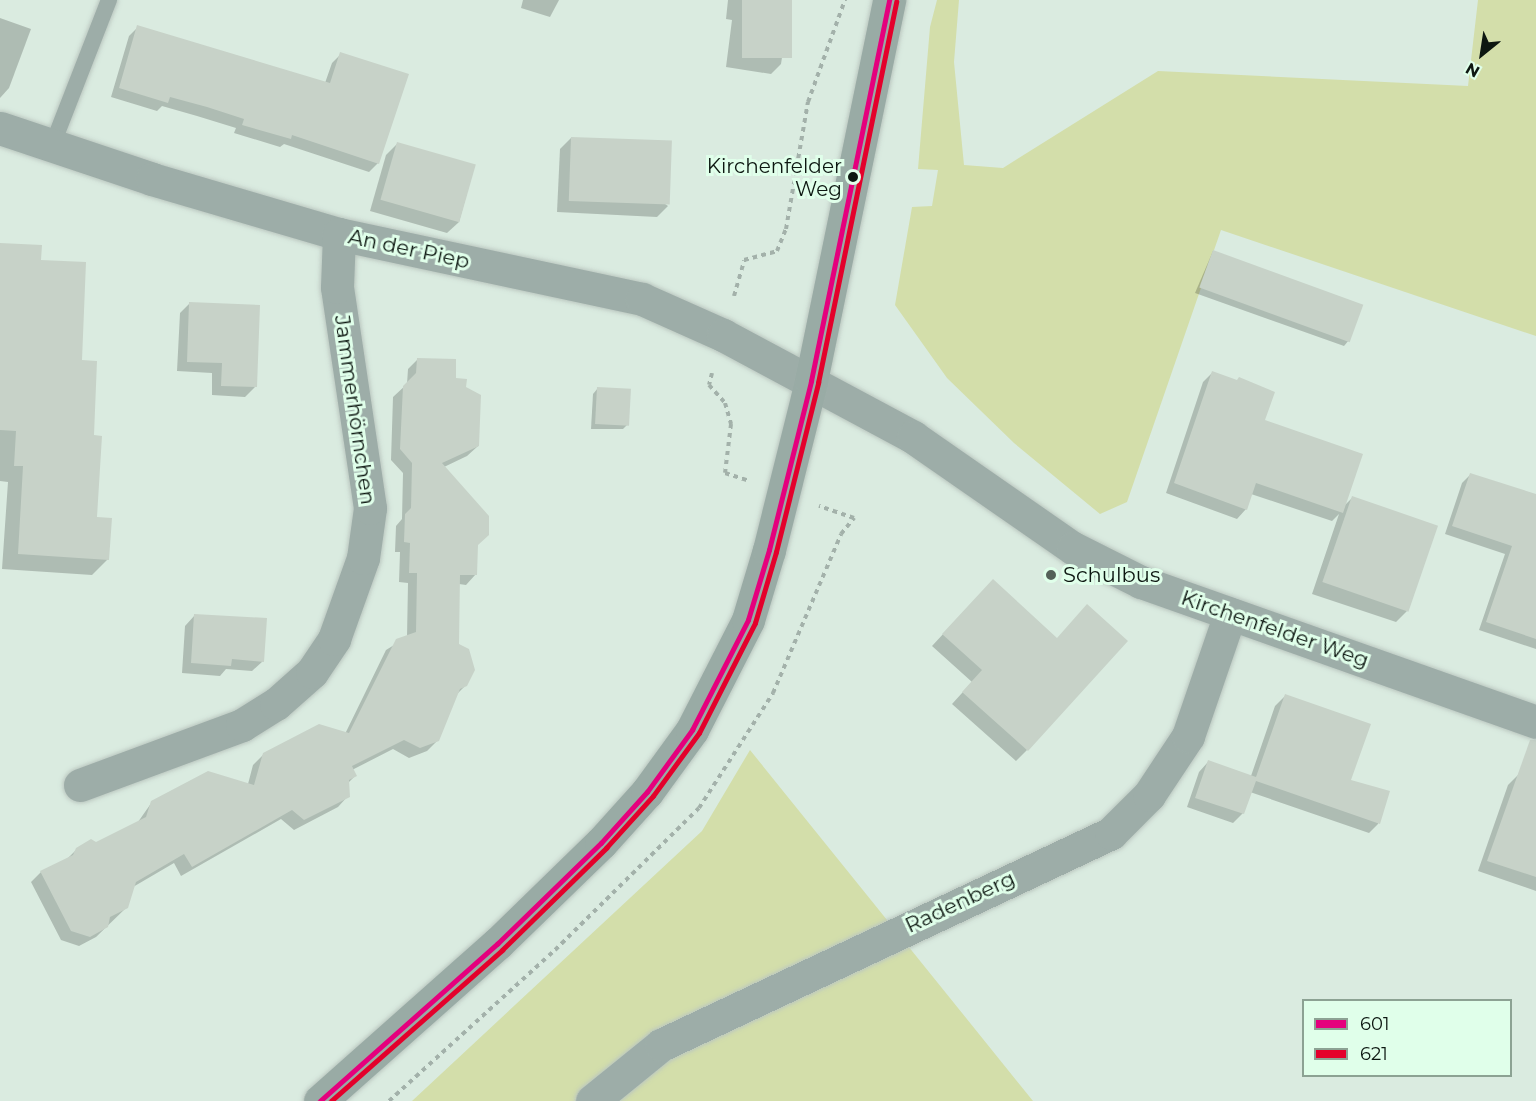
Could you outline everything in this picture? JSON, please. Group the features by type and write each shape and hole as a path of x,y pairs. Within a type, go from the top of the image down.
{"main road":[{"path":"320,1101 497,944 601,843 647,792 692,730 748,620 811,381 889,0"}],"street":[{"name":"An der Piep","path":"0,128 339,234 642,299 811,381"},
{"name":"Jammerhörnchen","path":"80,785 242,725 276,704 312,672 334,639 363,558 370,508 338,287 339,234"},
{"name":"Kirchenfelder Weg","path":"811,381 913,437 1073,548 1141,582 1536,722"},
{"name":"Radenberg","path":"592,1101 661,1045 1111,833 1149,795 1188,736 1230,614"}],"lane":[{"path":"52,146 109,0"}],"path":[{"path":"744,260 777,251 786,229 808,102 845,0"},
{"path":"709,384 725,403 731,423 725,472"}],"green space":[{"path":"937,0 959,0 954,62 964,165 1003,168 1158,71 1468,86 1478,0 1536,0 1536,336 1221,230 1127,502 1100,514 1014,443 947,378 895,305 912,207 932,206 938,170 918,169 930,27"},
{"path":"750,750 1033,1101 412,1101 702,831"}],"building":[{"path":"742,0 792,0 792,58 742,58"},
{"path":"137,25 330,83 340,52 409,74 379,164 292,135 291,139 242,125 244,119 207,107 170,97 168,103 119,88"},
{"path":"571,137 672,141 670,204 569,201"},
{"path":"397,142 476,165 459,222 380,200"},
{"path":"0,243 42,245 41,260 86,262 82,360 97,361 94,435 102,436 97,517 112,518 109,560 18,554 23,466 14,466 16,431 0,430"},
{"path":"1213,250 1363,305 1350,342 1199,288"},
{"path":"189,302 260,305 257,387 221,386 222,363 187,362"},
{"path":"417,358 456,359 456,378 467,379 466,387 481,395 479,446 442,463 489,516 489,535 478,545 477,575 460,575 459,644 469,649 475,670 467,686 460,689 439,741 420,748 404,740 352,766 357,776 349,780 350,797 304,820 292,810 192,867 184,854 136,882 128,908 110,917 108,927 90,937 71,931 40,871 73,855 76,848 91,839 96,842 146,817 151,801 208,771 254,785 263,753 319,724 349,733 396,639 416,632 417,573 409,573 410,543 404,542 405,514 411,508 412,463 400,449 403,386 416,373"},
{"path":"1212,371 1237,380 1239,377 1275,392 1265,420 1363,454 1343,513 1256,483 1247,510 1174,483"},
{"path":"597,387 631,389 629,426 595,424"},
{"path":"1470,473 1536,494 1536,639 1486,622 1512,546 1452,526"},
{"path":"1352,496 1438,526 1408,612 1322,582"},
{"path":"993,579 1057,638 1087,604 1128,641 1028,751 962,692 982,670 942,634"},
{"path":"194,614 267,618 264,662 232,659 231,666 191,663"},
{"path":"1285,694 1371,724 1351,780 1390,791 1380,824 1256,781 1244,814 1195,798 1208,760 1256,777"},
{"path":"1530,740 1536,740 1536,877 1487,861"}],"transit line":[{"name":"601","path":"320,1101 497,944 601,843 647,792 692,730 748,620 769,550 811,381 889,0"},
{"name":"621","path":"331,1101 502,950 606,848 653,796 699,733 755,623 776,552 818,383 896,2"}],"place":[{"name":"Kirchenfelder Weg","path":"853,177"},
{"name":"Schulbus","path":"1051,575"}]}
